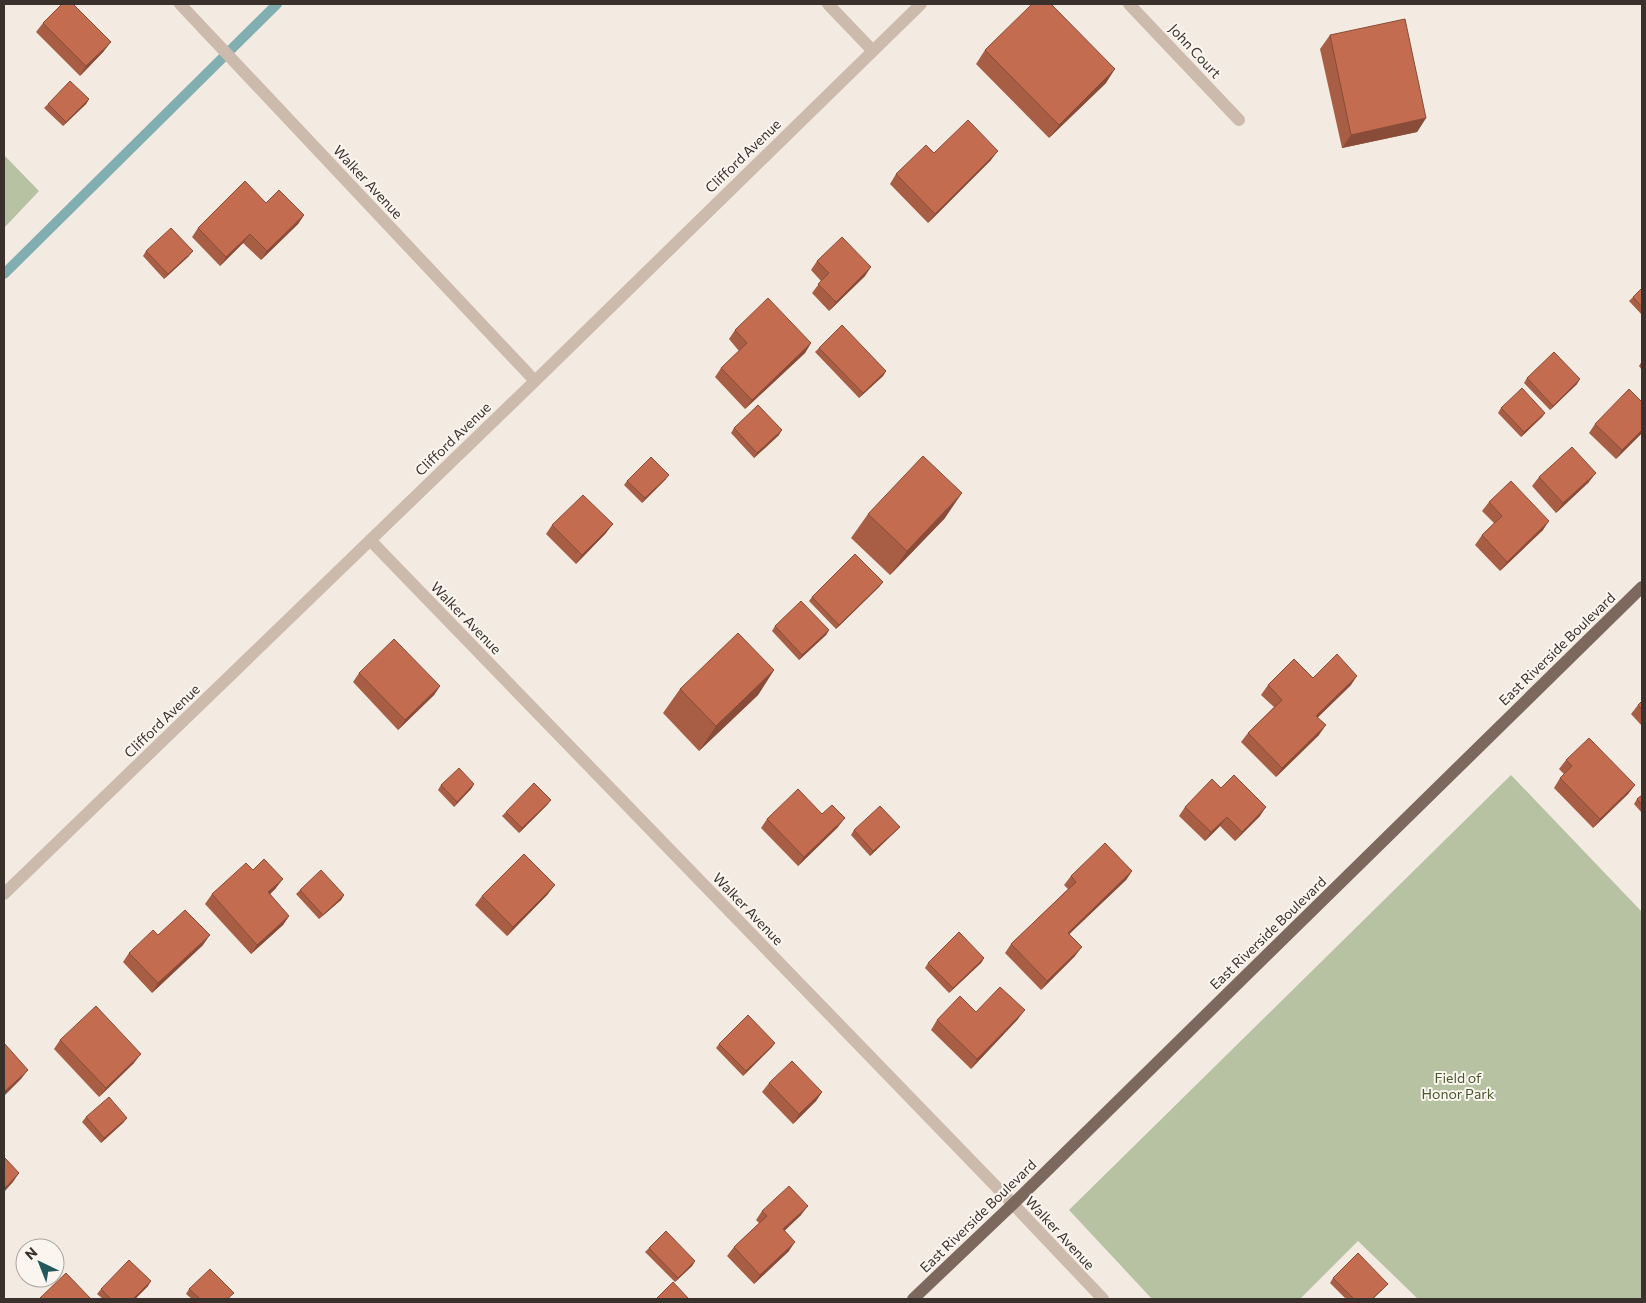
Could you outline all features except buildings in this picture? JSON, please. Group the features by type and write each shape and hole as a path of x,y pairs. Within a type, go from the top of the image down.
{"main road":[{"name":"East Riverside Boulevard","path":"913,1299 1013,1204 1642,587"}],"street":[{"name":"Walker Avenue","path":"180,4 535,381"},
{"path":"828,4 872,50"},
{"name":"Clifford Avenue","path":"4,894 535,381 921,4"},
{"name":"John Court","path":"1129,4 1239,120"},
{"name":"Walker Avenue","path":"370,540 1103,1299"}],"green space":[{"path":"4,155 39,191 4,228"},
{"name":"Field of Honor Park","path":"1511,775 1642,912 1642,1299 1418,1299 1358,1241 1300,1299 1152,1299 1069,1210"}],"waterway":[{"path":"4,274 277,4"}]}
